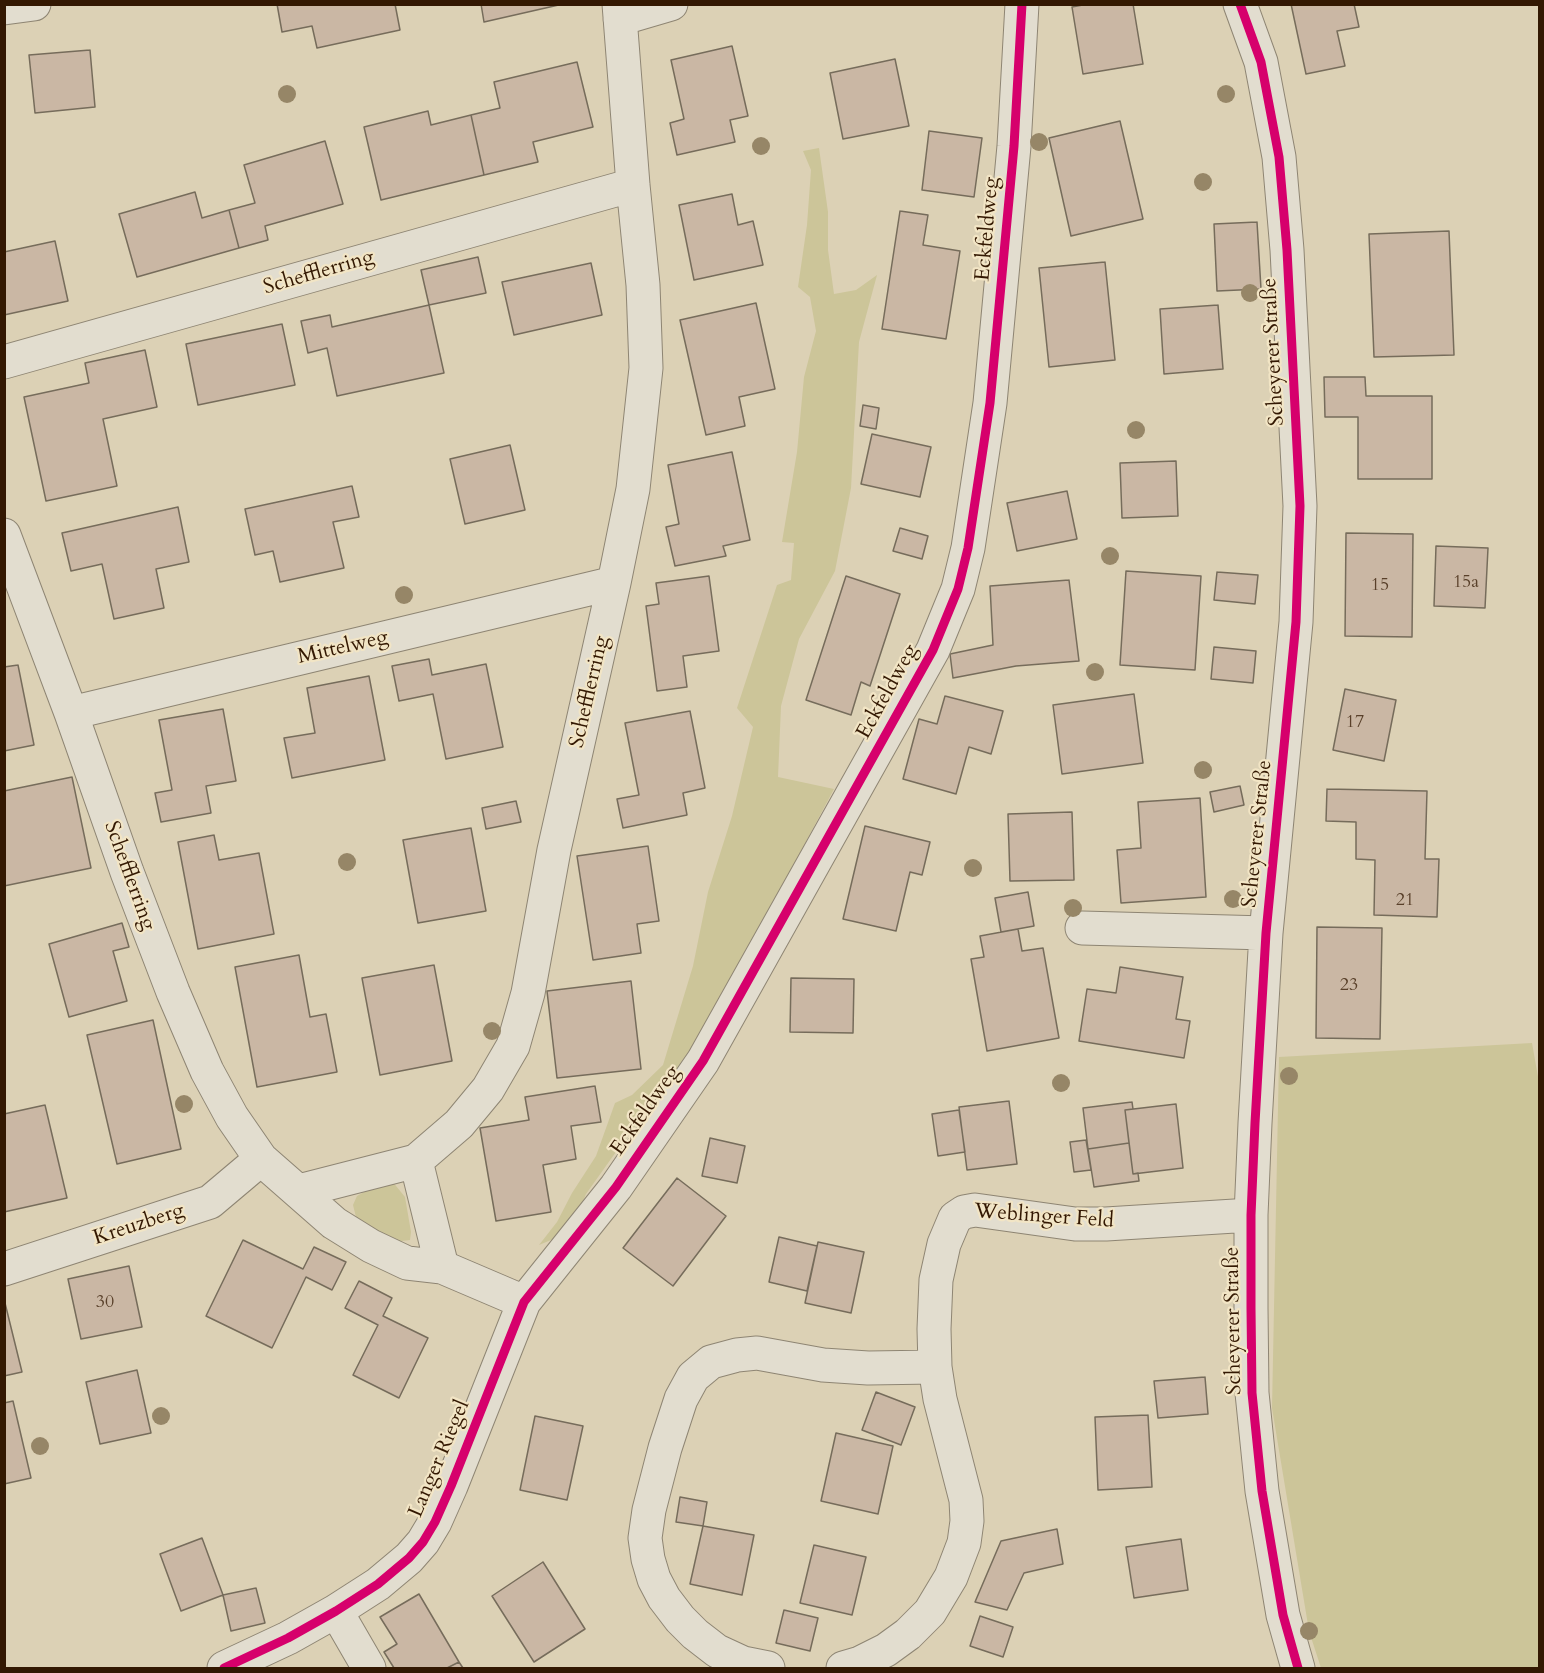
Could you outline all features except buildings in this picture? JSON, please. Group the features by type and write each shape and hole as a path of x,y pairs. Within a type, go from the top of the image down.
{"street":[{"path":"4,8 34,4"},
{"path":"619,12 671,4"},
{"name":"Eckfeldweg","path":"524,1302 616,1187 703,1061 933,650 958,589 968,548 990,403 1014,146 1022,4"},
{"name":"Scheyerer Straße","path":"1240,4 1261,62 1279,156 1287,250 1300,506 1296,622 1266,933 1251,1215 1254,1415 1262,1491 1283,1615 1298,1668"},
{"name":"Schefflerring","path":"298,1191 416,1161 459,1124 488,1089 513,1046 528,993 554,850 633,489 645,368 643,285 619,12"},
{"name":"Schefflerring","path":"4,362 633,184"},
{"name":"Schefflerring","path":"4,535 177,1002 212,1080 232,1117 261,1159 334,1223 371,1246 407,1263 442,1267 524,1302"},
{"name":"Mittelweg","path":"71,713 614,583"},
{"path":"1082,928 1266,933"},
{"name":"Kreuzberg","path":"4,1269 210,1202 261,1159"},
{"path":"416,1161 442,1267"},
{"name":"Weblinger Feld","path":"843,1668 860,1663 886,1650 908,1634 930,1612 951,1577 964,1543 967,1521 966,1500 940,1399 935,1367 936,1280 944,1244 955,1218 959,1214 975,1209 1075,1224 1251,1215"},
{"name":"Langer Riegel","path":"224,1668 288,1638 336,1611 378,1584 409,1558 423,1542 435,1522 524,1302"},
{"path":"768,1668 743,1663 717,1651 694,1634 664,1598 654,1579 648,1559 645,1538 649,1510 665,1448 681,1399 693,1377 711,1362 737,1355 757,1353 823,1365 868,1368 935,1367"},
{"path":"336,1611 369,1668"},
{"path":"274,1668 288,1638"}],"shaded area":[{"path":"819,148 828,212 828,250 834,294 856,290 877,275 859,342 851,488 835,571 799,639 781,706 778,777 834,789 682,1074 633,1128 586,1194 570,1232 539,1245 557,1222 572,1193 596,1156 615,1103 632,1095 663,1065 693,966 708,892 732,816 753,727 737,708 777,585 791,580 794,543 782,542 797,452 804,377 816,331 810,297 798,287 807,225 811,170 803,151"},
{"path":"1532,1043 1540,1088 1539,1668 1321,1668 1309,1631 1272,1408 1279,1057"},
{"path":"392,1181 405,1197 411,1232 410,1240 393,1242 356,1217 353,1205 357,1196 375,1186"}],"cycle path":[{"path":"224,1668 288,1638 336,1611 378,1584 409,1558 423,1542 451,1486 524,1302 616,1187 703,1061 933,650 958,589 968,548 990,403 1014,146 1022,4"},
{"path":"1240,4 1261,62 1279,157 1287,250 1300,506 1296,622 1266,933 1251,1215 1252,1393 1262,1491 1283,1615 1298,1668"}]}
